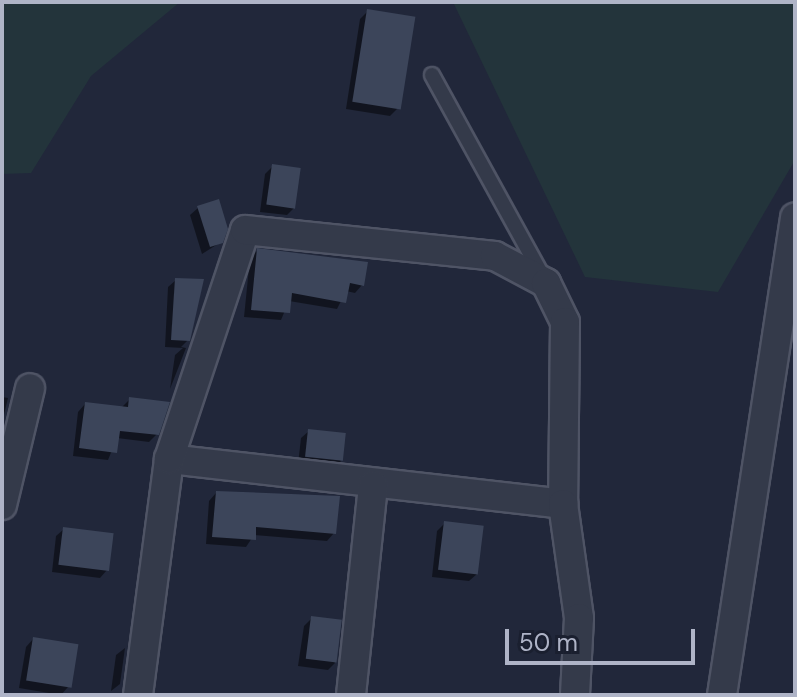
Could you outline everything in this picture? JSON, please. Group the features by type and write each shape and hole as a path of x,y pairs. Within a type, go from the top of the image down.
{"street":[{"path":"722,695 795,218"},
{"path":"138,695 169,459 245,230 495,256 546,283 565,322 563,504 579,618 575,695"},
{"path":"2,505 30,388"},
{"path":"169,459 373,485 563,504"},
{"path":"351,695 373,485"}],"lane":[{"path":"432,75 546,283"}],"shaded area":[{"path":"2,2 180,2 91,76 31,173 2,174"},
{"path":"453,2 795,2 795,160 718,292 585,277"}],"building":[{"path":"367,9 415,17 401,110 352,102"},
{"path":"272,164 301,168 295,209 266,205"},
{"path":"219,199 228,229 223,243 210,247 197,206"},
{"path":"257,248 368,262 364,286 350,283 346,303 292,293 290,313 251,310"},
{"path":"175,278 204,279 190,341 171,340"},
{"path":"129,397 170,402 159,435 120,431 117,453 79,448 85,402 128,407"},
{"path":"308,429 346,433 343,461 305,457"},
{"path":"216,491 340,496 336,534 256,527 256,540 212,537"},
{"path":"444,521 484,526 478,575 438,570"},
{"path":"63,527 114,533 109,571 58,565"},
{"path":"311,616 342,620 337,662 306,659"},
{"path":"33,637 78,644 72,688 26,680"}]}
